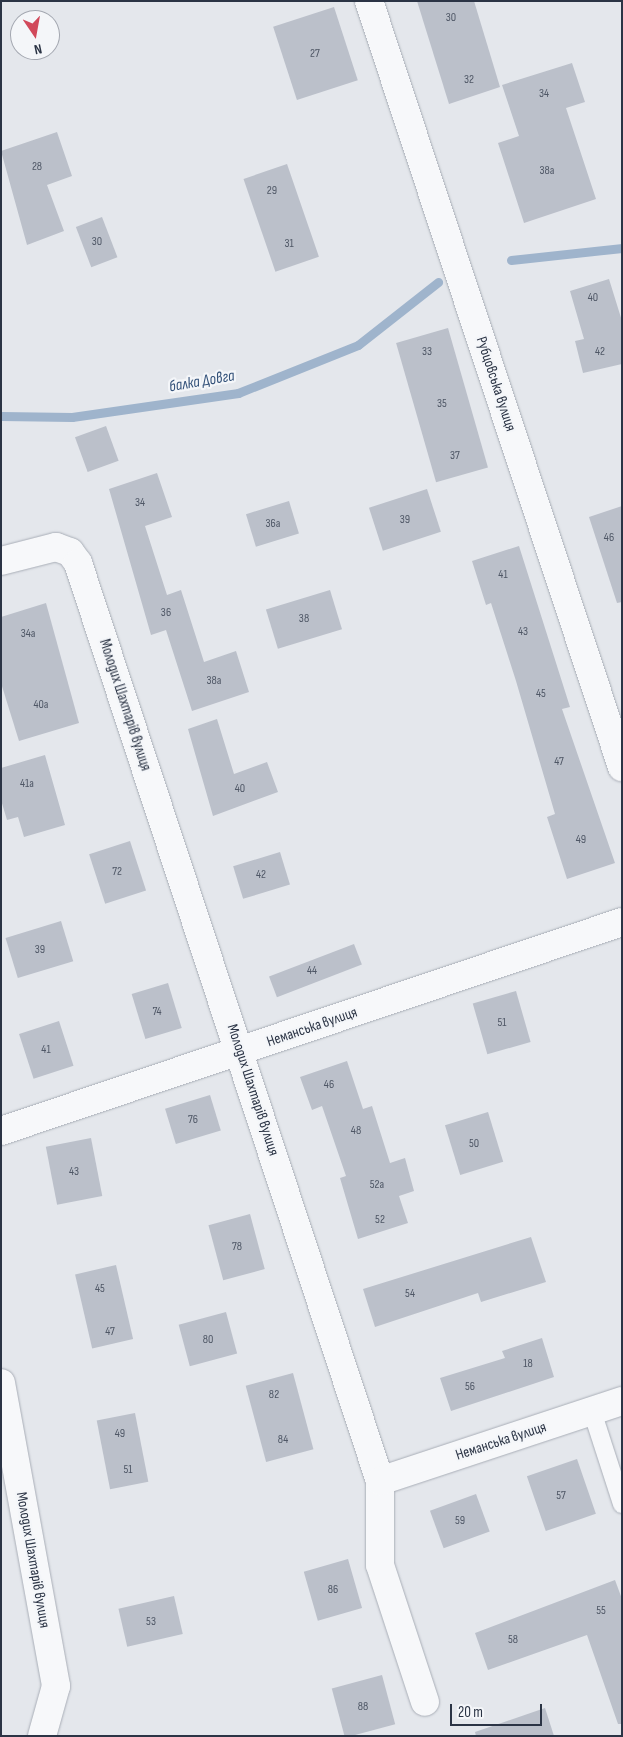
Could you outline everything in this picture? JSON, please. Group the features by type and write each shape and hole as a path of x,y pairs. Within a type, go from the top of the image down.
{"street":[{"name":"Рубцовська вулиця","path":"369,1 622,767"},
{"name":"Молодих Шахтарів вулиця","path":"1,562 56,547 70,552 78,563 380,1481 380,1565 425,1702"},
{"name":"Неманська вулиця","path":"1,1131 622,922"},
{"name":"Молодих Шахтарів вулиця","path":"1,1383 6,1433 56,1686 42,1736"},
{"name":"Неманська вулиця","path":"380,1481 622,1401"}],"lane":[{"path":"592,1411 622,1504"}],"building":[{"path":"417,1 474,1 500,87 449,104"},
{"path":"334,7 358,80 297,100 273,27"},
{"path":"572,63 585,102 566,108 596,199 524,223 498,143 519,136 502,85"},
{"path":"57,132 72,176 47,185 64,231 27,245 1,151"},
{"path":"287,164 319,257 275,272 244,179"},
{"path":"102,217 117,257 91,267 76,227"},
{"path":"609,279 622,321 622,364 583,373 575,341 584,339 570,291"},
{"path":"448,328 488,467 436,482 396,343"},
{"path":"106,426 119,461 88,472 75,437"},
{"path":"157,473 172,517 145,526 167,595 181,590 204,662 236,651 249,692 192,711 166,630 151,635 109,489"},
{"path":"427,489 441,532 383,551 369,508"},
{"path":"289,501 299,534 256,547 246,514"},
{"path":"622,506 622,602 617,603 589,517"},
{"path":"519,546 570,707 562,709 615,863 567,879 547,817 555,814 516,681 491,603 486,605 472,561"},
{"path":"330,590 342,629 278,649 266,610"},
{"path":"46,603 79,723 19,741 1,683 1,617"},
{"path":"217,719 234,774 267,762 278,792 213,816 188,729"},
{"path":"45,755 65,825 24,837 18,817 7,820 1,800 1,768"},
{"path":"130,841 146,890 105,904 89,854"},
{"path":"280,852 290,885 243,899 233,866"},
{"path":"61,921 73,961 18,978 6,938"},
{"path":"354,944 362,965 277,997 269,977"},
{"path":"168,983 182,1028 145,1039 132,994"},
{"path":"516,991 531,1042 487,1054 473,1003"},
{"path":"59,1021 74,1066 34,1079 19,1034"},
{"path":"347,1061 363,1109 372,1106 390,1163 405,1158 414,1191 399,1196 408,1223 358,1239 340,1178 346,1176 322,1106 312,1110 300,1077"},
{"path":"210,1095 221,1130 176,1144 165,1109"},
{"path":"488,1112 503,1162 460,1175 445,1125"},
{"path":"91,1138 102,1196 57,1205 46,1147"},
{"path":"250,1214 265,1269 223,1280 208,1225"},
{"path":"531,1237 546,1282 481,1302 478,1293 375,1327 363,1289"},
{"path":"116,1265 133,1339 92,1349 75,1274"},
{"path":"226,1312 237,1354 190,1366 179,1325"},
{"path":"542,1338 554,1377 451,1411 440,1378 505,1358 502,1351"},
{"path":"293,1373 313,1449 266,1462 246,1386"},
{"path":"135,1413 148,1482 110,1489 97,1420"},
{"path":"577,1459 596,1514 546,1531 527,1476"},
{"path":"476,1494 490,1532 444,1548 430,1511"},
{"path":"348,1559 362,1608 318,1621 304,1572"},
{"path":"615,1580 622,1599 622,1724 618,1724 587,1635 488,1670 475,1633"},
{"path":"174,1596 183,1634 127,1647 118,1609"},
{"path":"382,1675 395,1724 351,1736 345,1736 332,1688"},
{"path":"545,1708 554,1736 476,1736 475,1732"}],"waterway":[{"name":"балка Довга","path":"511,260 622,248"},
{"name":"балка Довга","path":"1,416 72,417 238,393 358,345 438,282"}]}
